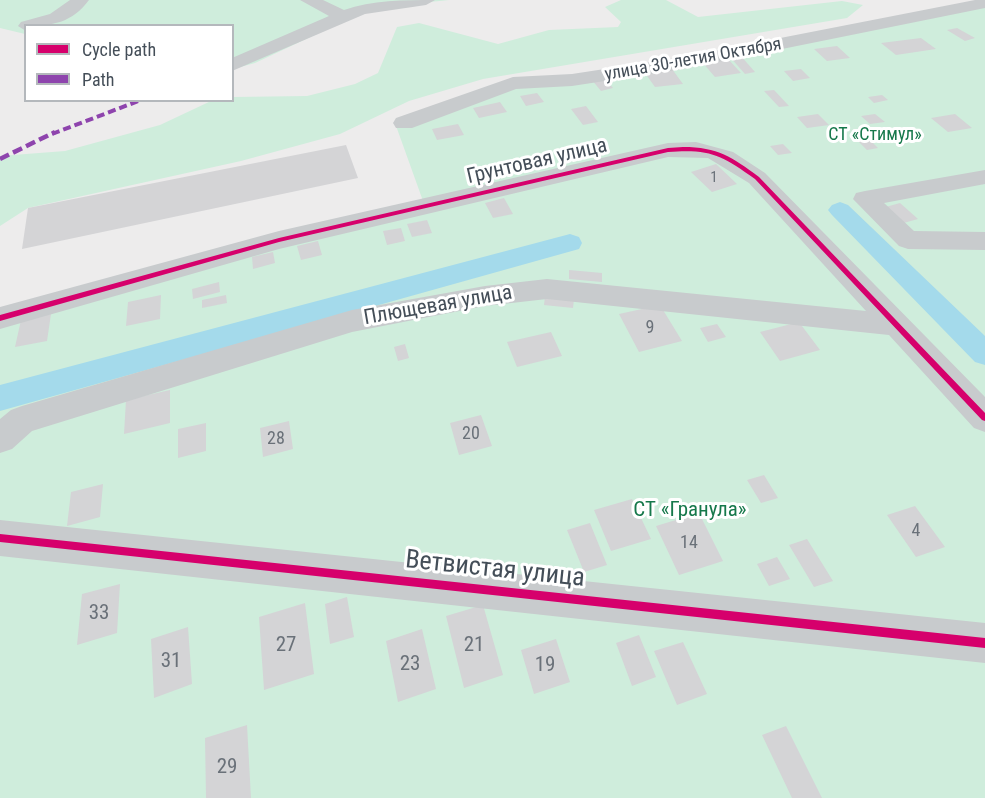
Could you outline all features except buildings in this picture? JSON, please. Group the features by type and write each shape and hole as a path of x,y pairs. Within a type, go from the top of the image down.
{"street":[{"path":"42,24 58,18 80,0"},
{"path":"309,0 342,16"},
{"path":"234,64 361,9 426,0"},
{"name":"улица 30-летия Октября","path":"404,123 513,83 572,80 683,63 859,30 985,3"},
{"path":"6,25 24,26"},
{"name":"Грунтовая улица","path":"0,318 279,240 668,150 696,148 722,153 757,178 985,418"},
{"path":"985,177 865,199 908,240 985,241"},
{"name":"Плющевая улица","path":"0,439 22,420 340,324 485,296 547,289 896,325"},
{"name":"Ветвистая улица","path":"0,538 985,642"}],"green space":[{"path":"0,0 449,0 372,8 255,63 234,69 234,24 24,24 24,34 0,28"},
{"path":"621,0 666,0 698,17 842,1 863,5 847,18 483,79 409,101 340,134 241,161 28,208 0,226 0,156 65,151 160,125 209,102 234,102 234,97 307,96 355,84 378,73 397,27 419,23 498,44 549,30 618,27 621,22 605,7"},
{"name":"СТ «Гранула»","path":"985,0 985,798 0,798 0,311 423,201 395,123 509,86 783,42"}],"waterway":[{"path":"840,210 985,354"},
{"path":"0,398 570,243"}],"marked path":[{"path":"0,159 68,126 135,102"}],"cycle path":[{"path":"0,318 279,240 668,150 706,150 725,157 757,178 985,418"},
{"path":"0,538 985,643"}],"park label":[{"name":"СТ «Стимул»","path":"875,135"}]}
